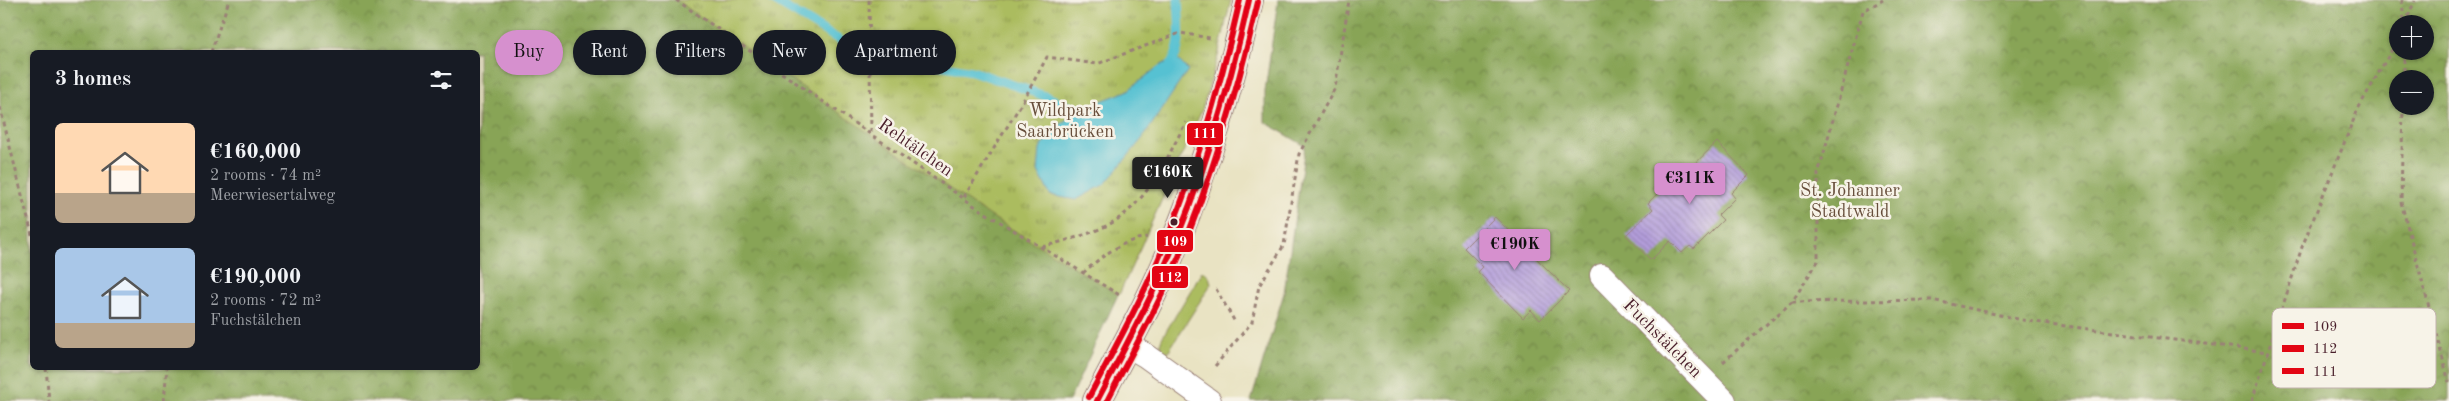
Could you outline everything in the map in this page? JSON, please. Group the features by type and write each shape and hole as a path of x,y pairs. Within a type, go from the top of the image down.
{"main road":[{"path":"1097,401 1144,311 1177,240 1234,70 1249,0"}],"street":[{"name":"Fuchstälchen","path":"1602,276 1704,378 1724,401"},
{"path":"1126,344 1145,355 1209,401"}],"path":[{"path":"212,50 229,0"},
{"name":"Rehtälchen","path":"676,0 964,197 1144,311"},
{"path":"869,0 871,132"},
{"path":"1215,366 1252,322 1259,286 1284,245 1299,154 1336,88 1348,0"},
{"path":"1704,378 1792,302 1818,261 1818,174 1863,11 1883,0"},
{"path":"2402,0 2404,15"},
{"path":"2409,15 2415,0"},
{"path":"1208,46 1212,31"},
{"path":"964,197 1023,101 1047,57 1097,64 1180,33 1210,38"},
{"path":"2282,308 2302,247 2358,109 2389,54"},
{"path":"0,108 30,227"},
{"path":"2403,115 2402,202 2430,308"},
{"path":"1041,247 1082,235 1117,219 1140,198 1163,167 1188,116"},
{"path":"1083,273 1104,254 1132,240 1152,236"},
{"path":"1216,289 1235,322"},
{"path":"1792,302 1932,300 2027,321 2268,352"},
{"path":"2436,332 2449,382"},
{"path":"2252,401 2272,340"},
{"path":"46,370 49,401"},
{"path":"164,401 167,370"}],"green space":[{"path":"0,0 1208,0 1172,177 1069,401 0,401"},
{"name":"Wildpark Saarbrücken","path":"676,0 1231,0 1218,56 1202,110 1119,295 979,209 785,75 826,75 826,30 753,30 753,53 743,46 743,30 719,30"},
{"name":"St. Johanner Stadtwald","path":"1278,0 2449,0 2449,401 1251,401 1284,293 1305,146 1265,122 1265,91"},
{"path":"1203,270 1209,276 1211,284 1166,355 1160,344 1162,338"}],"water":[{"path":"1176,58 1188,70 1142,139 1105,184 1076,200 1050,195 1038,171 1040,149 1054,130 1078,110 1127,91 1159,66"}],"building":[{"path":"1717,142 1749,175 1731,193 1735,198 1718,215 1723,220 1694,249 1690,246 1682,253 1670,241 1651,260 1626,235 1653,209 1648,203 1663,188 1666,192"},
{"path":"1495,217 1569,291 1540,320 1531,310 1523,318 1478,272 1483,267 1464,248"}],"waterway":[{"path":"773,0 836,38"},
{"path":"1169,67 1174,59 1179,43 1178,0"},
{"path":"956,68 972,71 1048,97 1089,115"}],"transit line":[{"name":"111","path":"1089,397 1126,328 1172,227 1206,131 1240,0"},
{"name":"109","path":"1097,401 1159,279 1193,198 1224,100 1249,0"},
{"name":"112","path":"1107,401 1151,317 1201,202 1232,103 1258,2"}]}
